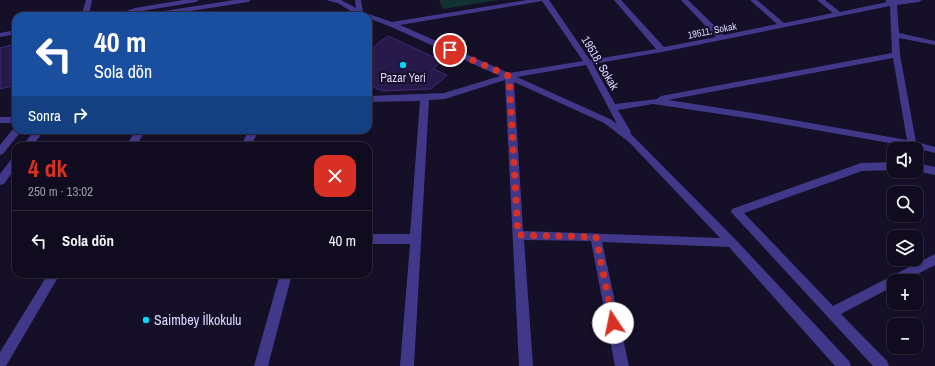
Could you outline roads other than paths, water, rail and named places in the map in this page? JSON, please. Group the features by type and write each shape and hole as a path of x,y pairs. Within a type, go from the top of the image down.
{"street":[{"path":"86,12 88,0"},
{"path":"135,10 139,0"},
{"path":"129,12 196,0"},
{"path":"171,12 248,0"},
{"path":"334,0 360,12"},
{"path":"358,0 360,12"},
{"path":"392,24 540,0"},
{"name":"19518. Sokak","path":"545,0 588,62 614,111 632,140"},
{"path":"617,0 662,50"},
{"path":"684,0 722,38"},
{"path":"752,0 783,26"},
{"path":"820,0 839,14"},
{"name":"19511. Sokak","path":"372,99 445,96 509,76 662,50 783,26 891,2 919,0"},
{"path":"891,2 896,55 912,142"},
{"path":"372,16 509,76 607,121 632,140 732,244 844,366"},
{"path":"0,35 12,33"},
{"path":"895,35 935,43"},
{"path":"607,121 614,111 653,101 896,55"},
{"path":"509,76 526,366"},
{"path":"407,366 425,98"},
{"path":"653,101 753,116 901,142"},
{"path":"0,120 12,120"},
{"path":"0,152 14,134"},
{"path":"30,142 37,134"},
{"path":"923,147 935,150"},
{"path":"0,181 12,165"},
{"path":"882,366 736,212 861,167 887,166"},
{"path":"923,169 935,172"},
{"path":"518,235 596,237 732,244"},
{"path":"596,237 622,366"},
{"path":"372,240 415,239"},
{"path":"831,313 935,259"},
{"path":"0,364 52,278"},
{"path":"261,366 285,278"}],"place":[{"name":"Pazar Yeri","path":"403,65"},
{"name":"Saimbey İlkokulu","path":"146,320"}]}
